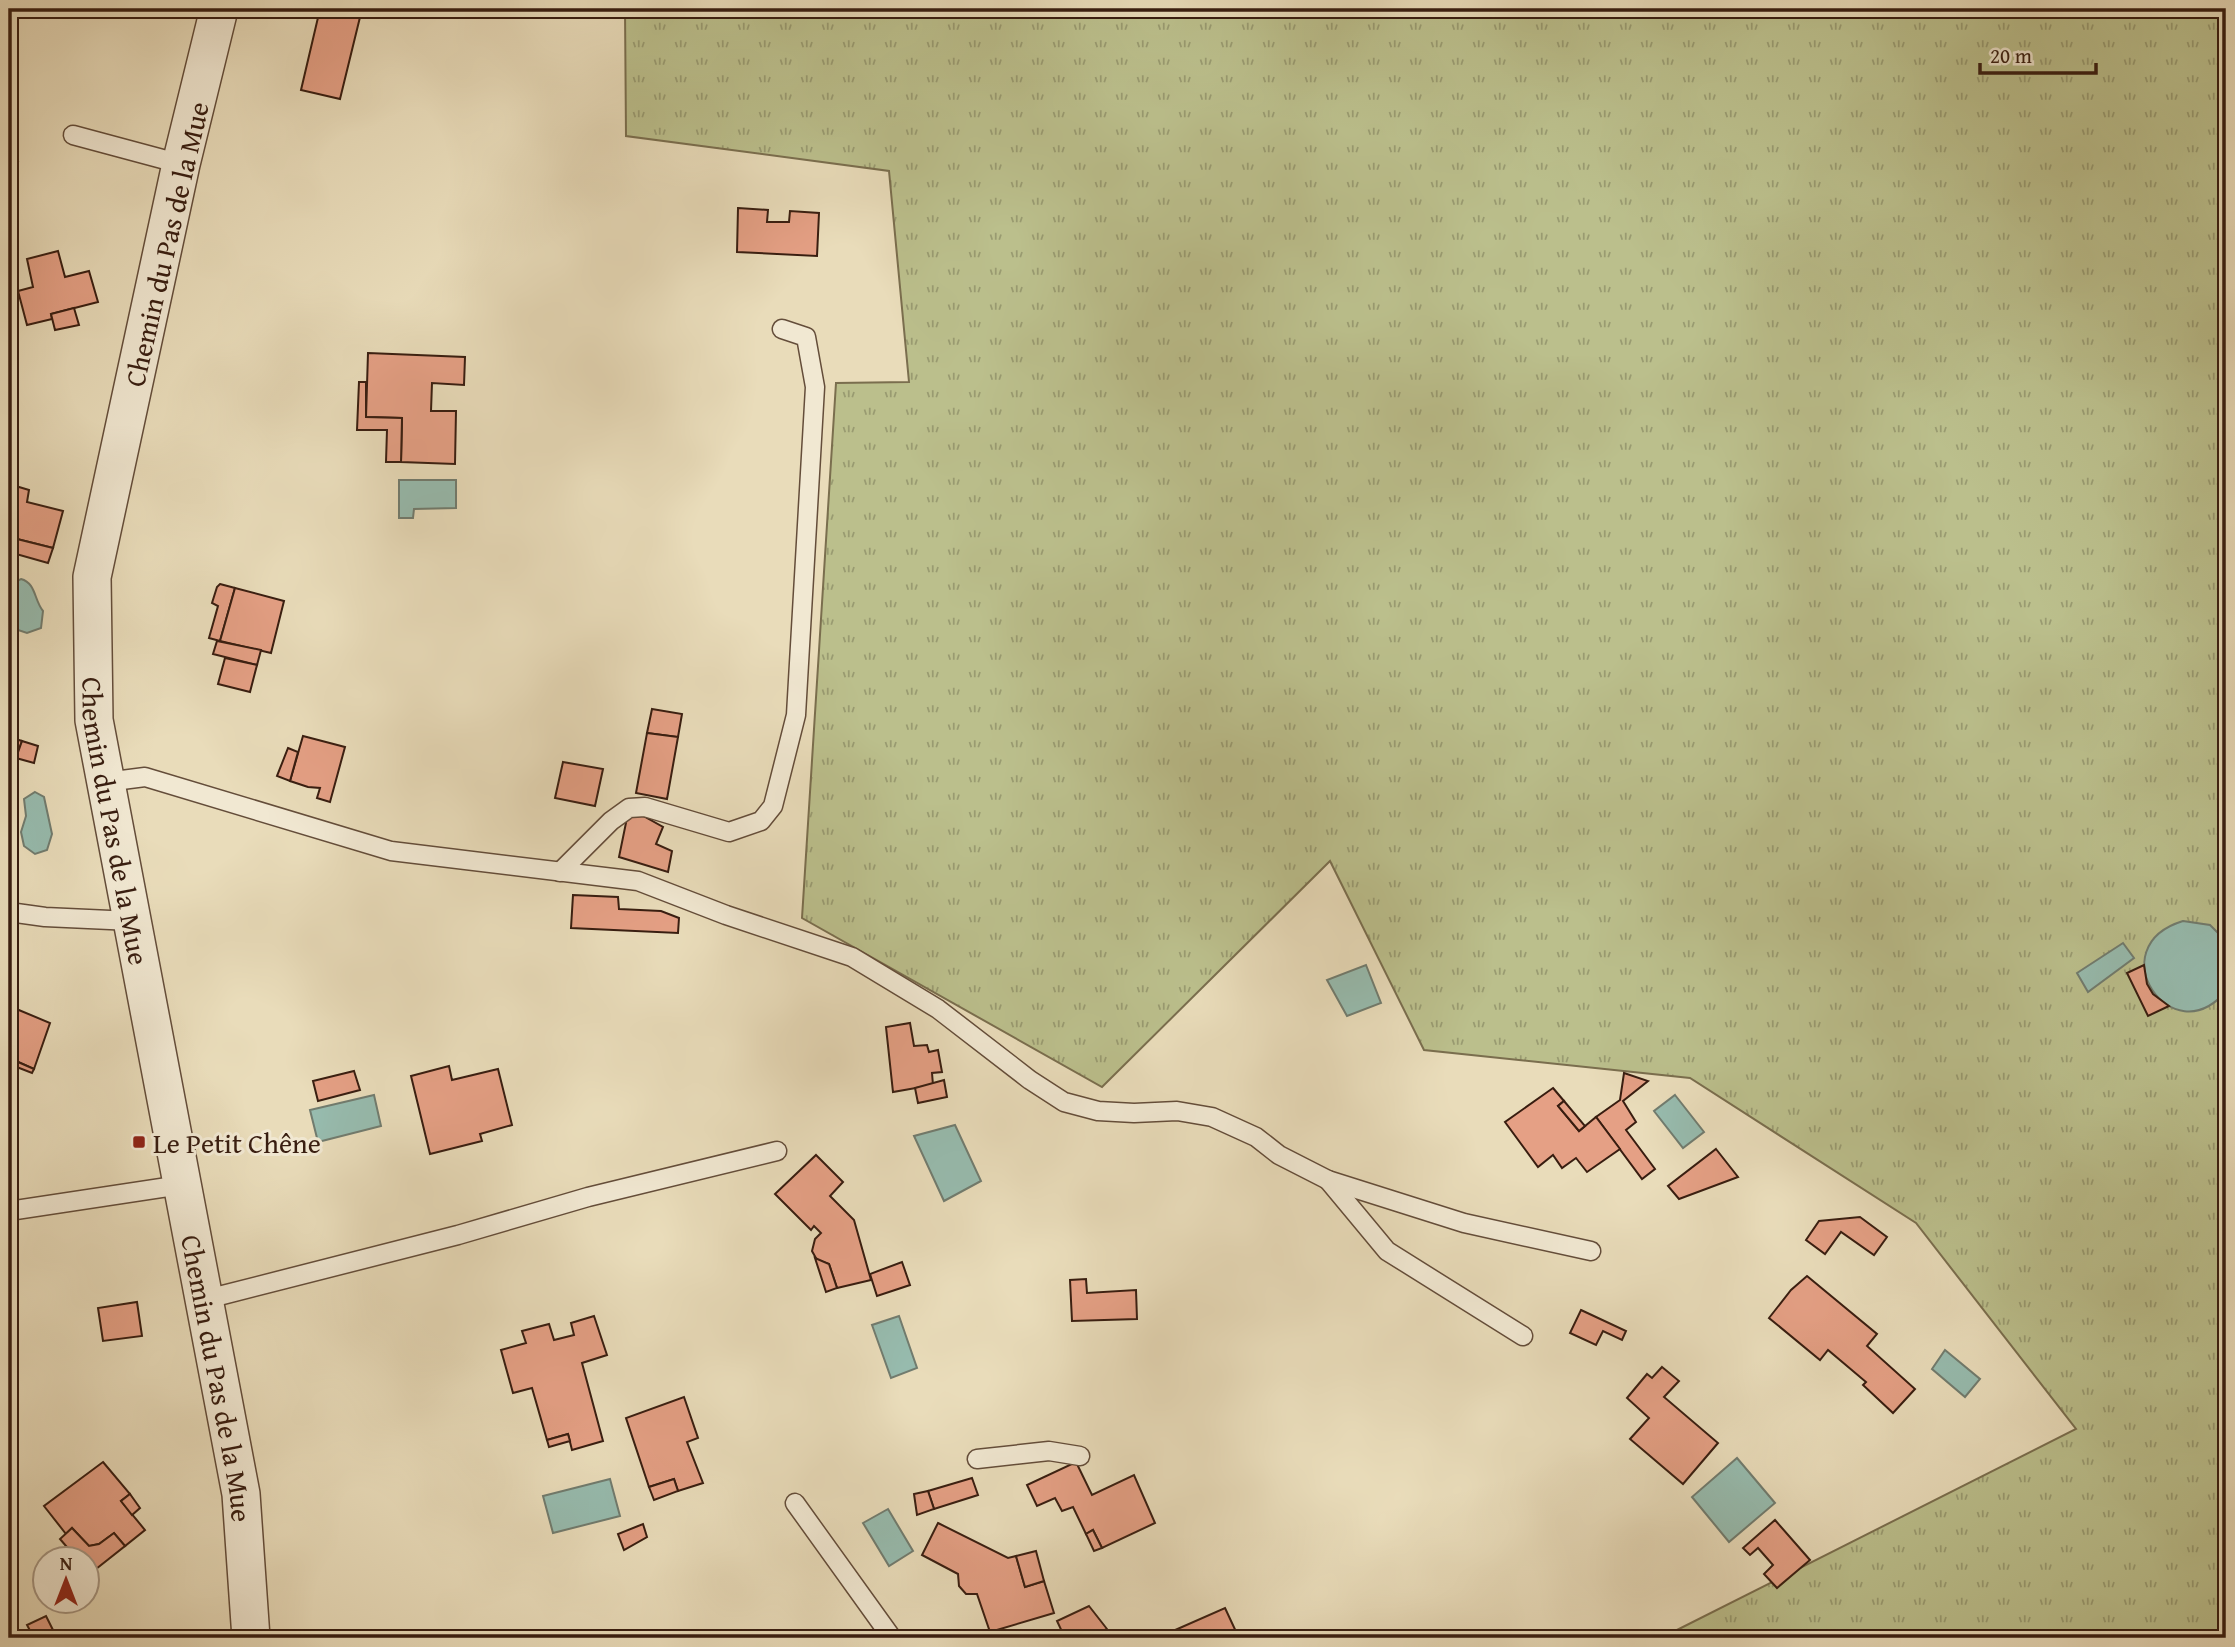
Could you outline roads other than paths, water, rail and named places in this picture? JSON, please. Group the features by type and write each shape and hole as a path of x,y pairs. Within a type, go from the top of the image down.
{"street":[{"name":"Chemin du Pas de la Mue","path":"219,9 181,164 92,577 94,720 241,1494 251,1638"}],"lane":[{"path":"73,135 181,164"},
{"path":"560,872 611,821 629,808 645,807 729,832 761,821 773,806 796,715 814,387 806,337 782,329"},
{"path":"106,782 145,777 391,851 638,881 726,915 852,957 938,1009 1030,1080 1064,1102 1098,1111 1177,1111 1212,1117 1256,1138 1279,1155 1328,1180 1464,1223 1591,1251"},
{"path":"9,912 45,917 132,921"},
{"path":"203,1300 458,1235 588,1197 777,1152"},
{"path":"1328,1180 1387,1251 1523,1336"},
{"path":"9,1211 181,1185"},
{"path":"977,1459 1049,1451 1080,1456"},
{"path":"795,1503 892,1638"}],"water":[{"path":"399,480 456,480 456,508 414,509 413,518 399,518"},
{"path":"21,579 30,584 43,611 41,628 27,633 18,630 9,602 9,585"},
{"path":"35,792 44,797 52,834 47,850 35,854 24,846 21,832 26,816 24,799"},
{"path":"2183,921 2210,925 2226,941 2226,991 2205,1008 2185,1011 2166,1004 2152,990 2145,972 2146,952 2158,934"},
{"path":"2123,943 2134,958 2088,992 2077,973"},
{"path":"1366,965 1381,1003 1347,1016 1327,980"},
{"path":"374,1095 381,1126 318,1142 310,1110"},
{"path":"1675,1095 1704,1132 1683,1148 1654,1111"},
{"path":"955,1125 981,1181 944,1201 914,1136"},
{"path":"899,1316 917,1368 891,1378 872,1325"},
{"path":"1945,1350 1980,1379 1965,1397 1932,1369"},
{"path":"1737,1458 1775,1503 1729,1542 1692,1497"},
{"path":"610,1479 620,1516 553,1533 543,1496"},
{"path":"888,1509 913,1551 889,1566 863,1523"}],"place":[{"name":"Le Petit Chêne","path":"139,1142"}]}
